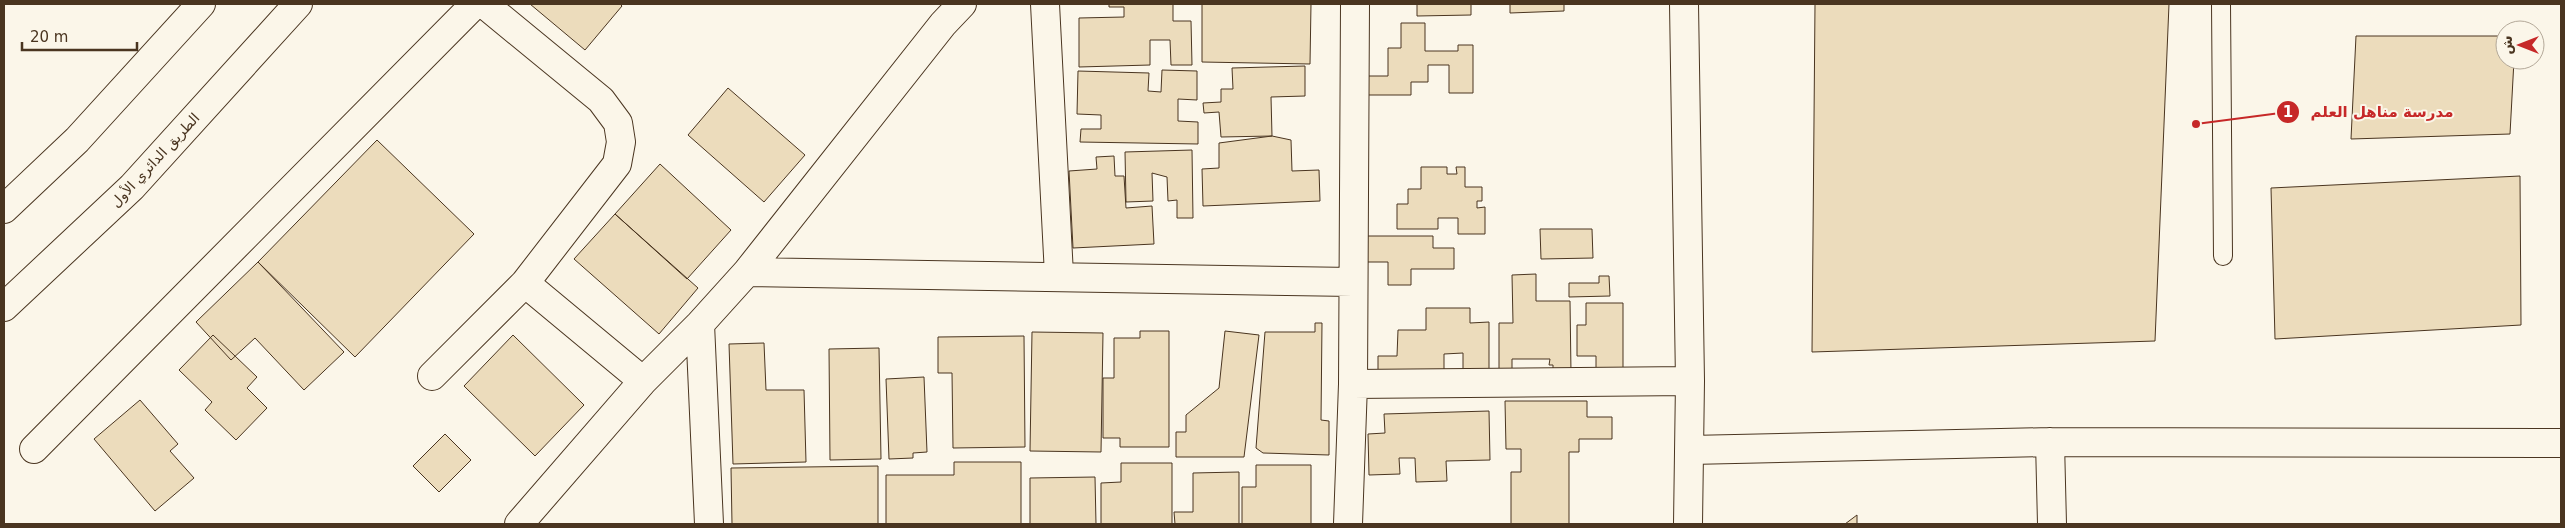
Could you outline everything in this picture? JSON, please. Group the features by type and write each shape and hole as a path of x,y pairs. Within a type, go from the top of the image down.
{"street":[{"path":"4,209 77,140 201,4"},
{"name":"الطريق الدائري الأول","path":"4,307 132,186 298,4"},
{"path":"34,449 475,4"},
{"path":"432,376 525,283 616,164 621,142 618,123 601,100 484,4"},
{"path":"519,524 643,381 700,324 747,272 943,24 962,4"},
{"path":"1045,4 1059,275"},
{"path":"1348,524 1353,384 1354,4"},
{"path":"1684,4 1690,380 1688,524"},
{"path":"747,272 1059,275 1353,282"},
{"path":"525,283 643,381"},
{"path":"700,324 709,524"},
{"path":"1353,384 1690,380"},
{"path":"1690,450 2050,442 2561,442"},
{"path":"2050,442 2052,524"}],"lane":[{"path":"2221,4 2223,256"}],"building":[{"path":"530,4 620,4 622,6 585,50"},
{"path":"1109,4 1173,4 1173,21 1191,21 1192,65 1171,65 1170,40 1150,40 1150,65 1079,67 1079,18 1124,17 1124,7 1109,7"},
{"path":"1202,4 1311,4 1310,64 1202,62"},
{"path":"1417,4 1471,4 1471,15 1417,16"},
{"path":"1510,4 1564,4 1564,11 1510,13"},
{"path":"1815,4 2169,4 2155,341 1812,352"},
{"path":"1401,23 1425,23 1425,51 1458,51 1458,45 1473,45 1473,93 1449,93 1449,65 1428,65 1428,82 1411,82 1411,95 1362,95 1362,76 1388,76 1388,48 1401,48"},
{"path":"2356,36 2495,36 2495,70 2513,70 2510,134 2351,139"},
{"path":"1305,66 1305,96 1271,97 1272,136 1221,137 1219,112 1204,113 1203,103 1221,102 1221,89 1233,89 1232,68"},
{"path":"1162,70 1197,71 1197,100 1178,99 1178,121 1198,122 1198,144 1080,142 1081,129 1101,129 1101,115 1077,114 1078,71 1149,73 1148,91 1161,92"},
{"path":"728,88 805,155 764,202 688,135"},
{"path":"1272,136 1291,140 1292,171 1319,170 1320,201 1203,206 1202,169 1219,168 1219,143"},
{"path":"377,140 474,234 355,357 258,262"},
{"path":"1192,150 1193,218 1177,218 1177,200 1168,201 1167,177 1152,173 1153,201 1126,202 1125,152"},
{"path":"1114,156 1115,176 1124,176 1126,208 1152,206 1154,244 1073,248 1069,171 1097,169 1096,157"},
{"path":"660,164 731,230 687,279 615,214"},
{"path":"1421,167 1447,167 1447,174 1457,174 1456,167 1465,167 1465,187 1482,187 1482,201 1477,201 1477,208 1485,207 1485,234 1458,234 1458,218 1438,218 1438,229 1397,229 1397,204 1408,204 1408,189 1421,189"},
{"path":"2520,176 2521,325 2275,339 2271,188"},
{"path":"615,214 698,288 659,334 574,259"},
{"path":"1540,229 1592,229 1593,258 1541,259"},
{"path":"1362,236 1433,236 1433,248 1454,248 1454,269 1411,269 1411,285 1388,285 1388,262 1362,262"},
{"path":"258,262 344,352 304,390 255,338 231,360 196,322"},
{"path":"1536,274 1536,301 1570,301 1571,373 1553,374 1553,365 1549,365 1550,359 1512,359 1512,369 1499,369 1499,323 1513,323 1512,275"},
{"path":"1599,276 1609,276 1610,296 1569,297 1569,283 1599,283"},
{"path":"1586,303 1623,303 1623,369 1596,369 1596,356 1577,356 1577,325 1586,325"},
{"path":"1426,308 1470,308 1470,323 1489,322 1489,375 1463,375 1463,353 1444,354 1444,375 1378,375 1378,356 1397,356 1398,330 1426,330"},
{"path":"1315,323 1322,323 1321,420 1329,421 1329,455 1263,453 1256,448 1265,332 1315,332"},
{"path":"1140,331 1169,331 1169,447 1120,447 1120,438 1103,438 1103,378 1114,378 1114,338 1140,338"},
{"path":"1225,331 1259,335 1244,457 1176,457 1176,432 1186,432 1186,415 1219,388"},
{"path":"1032,332 1103,333 1101,452 1030,451"},
{"path":"213,335 257,377 247,388 267,408 236,440 205,410 212,402 179,370"},
{"path":"513,335 584,405 535,456 464,386"},
{"path":"1024,336 1025,447 953,448 952,373 938,373 938,337"},
{"path":"764,343 766,390 804,390 806,462 733,464 729,344"},
{"path":"879,348 881,459 830,460 829,349"},
{"path":"924,377 927,452 913,453 913,458 889,459 886,379"},
{"path":"140,400 178,444 170,451 194,478 155,511 94,439"},
{"path":"1505,401 1587,401 1587,417 1612,417 1612,439 1579,439 1579,452 1569,452 1569,524 1511,524 1511,472 1521,472 1521,449 1506,449"},
{"path":"1489,411 1490,460 1446,461 1447,481 1416,482 1415,458 1399,458 1400,474 1369,475 1368,434 1385,433 1384,414"},
{"path":"445,434 471,460 439,492 413,466"},
{"path":"954,462 1021,462 1021,524 886,524 886,475 954,475"},
{"path":"1121,463 1172,463 1172,524 1101,524 1101,483 1121,482"},
{"path":"1256,465 1311,465 1311,524 1242,524 1242,487 1256,487"},
{"path":"878,466 878,524 732,524 731,468"},
{"path":"1239,472 1239,524 1175,524 1174,512 1193,512 1193,473"},
{"path":"1095,477 1096,524 1030,524 1030,478"},
{"path":"1857,515 1857,524 1845,524"}],"place":[{"name":"مدرسة مناهل العلم","path":"2196,124"}]}
